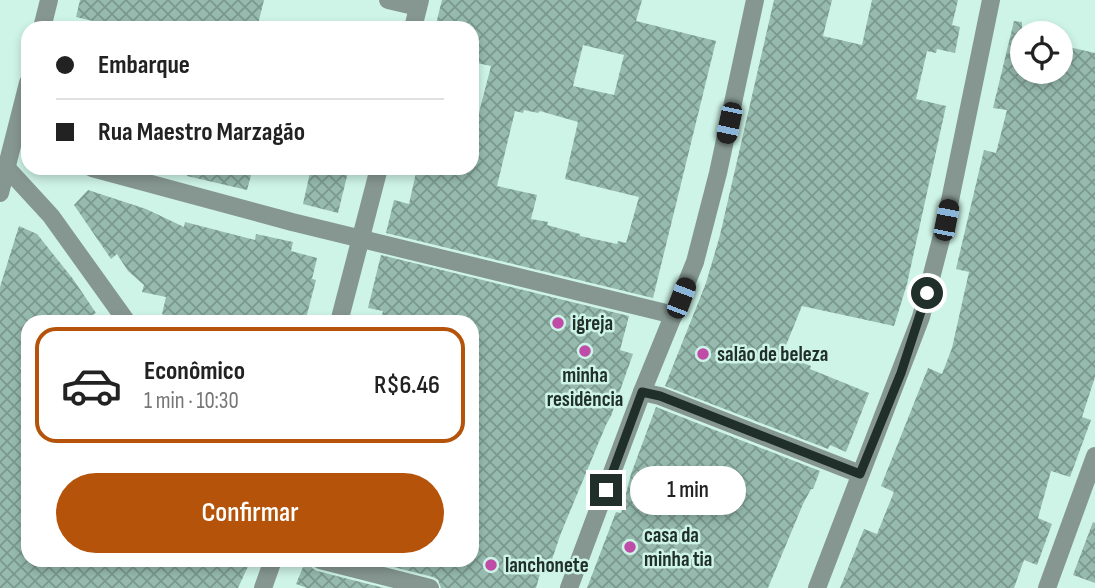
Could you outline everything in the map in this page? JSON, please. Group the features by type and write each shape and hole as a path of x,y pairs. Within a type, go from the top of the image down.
{"street":[{"path":"44,21 49,0"},
{"path":"388,0 419,3 415,21"},
{"path":"569,588 642,392 695,262 718,173 755,0"},
{"path":"817,588 921,317 946,220 991,0"},
{"path":"0,193 3,166 20,147"},
{"path":"3,166 59,227 122,315"},
{"path":"119,175 361,239 674,316"},
{"path":"341,315 377,175"},
{"path":"642,392 660,396 860,474"},
{"path":"1046,588 1094,463"},
{"path":"263,588 270,567"},
{"path":"348,567 430,588"}],"building":[{"path":"80,0 264,0 259,21 93,21 76,17"},
{"path":"442,0 642,0 636,21 716,41 653,298 386,233 394,200 409,204 415,175 479,175 479,113 491,66 479,63 479,21 437,21","holes":["583,45 624,55 614,95 573,86","515,111 540,111 578,122 565,179 639,197 626,243 618,241 617,244 580,236 547,225 548,222 531,219 537,195 497,186"]},
{"path":"774,0 832,0 823,36 862,45 872,0 958,0 952,25 960,27 955,53 937,49 936,53 927,51 916,99 946,106 907,284 894,326 802,306 782,355 869,393 846,452 830,445 828,449 665,386 706,283 720,235"},
{"path":"1010,38 1010,84 1073,84 1073,48 1095,53 1095,377 1082,417 1091,420 1070,477 1051,471 1038,518 1052,524 1037,565 1024,560 1014,588 840,588 864,529 877,534 894,492 881,486 928,368 942,374 952,348 969,272 956,269 984,150 996,153 1007,110 993,108"},
{"path":"187,175 251,175 247,190"},
{"path":"309,175 347,175 338,213 303,204"},
{"path":"88,190 146,209 184,227 185,222 255,240 256,234 293,242 291,251 317,258 312,279 316,280 307,315 164,315 166,297 142,292 144,285 128,271 117,254 111,259 74,205"},
{"path":"19,226 37,234 96,313 21,315 21,567 248,567 238,588 0,588 0,287"},
{"path":"381,255 629,316 620,350 633,354 611,416 561,533 549,568 542,567 536,588 441,588 438,580 433,577 394,567 479,567 479,315 382,315 383,311 368,308"},
{"path":"656,407 820,471 803,504 768,588 587,588 616,512 621,513 631,474"},
{"path":"1093,522 1095,523 1095,583 1073,575"},
{"path":"303,567 312,567 317,571 384,588 307,588 296,584"}],"place":[{"name":"igreja","path":"558,323"},
{"name":"minha residência","path":"585,351"},
{"name":"salão de beleza","path":"703,354"},
{"name":"casa da minha tia","path":"630,547"},
{"name":"lanchonete","path":"491,565"}],"route":[{"path":"606,490 642,392 660,396 860,474 901,373 927,293"}]}
